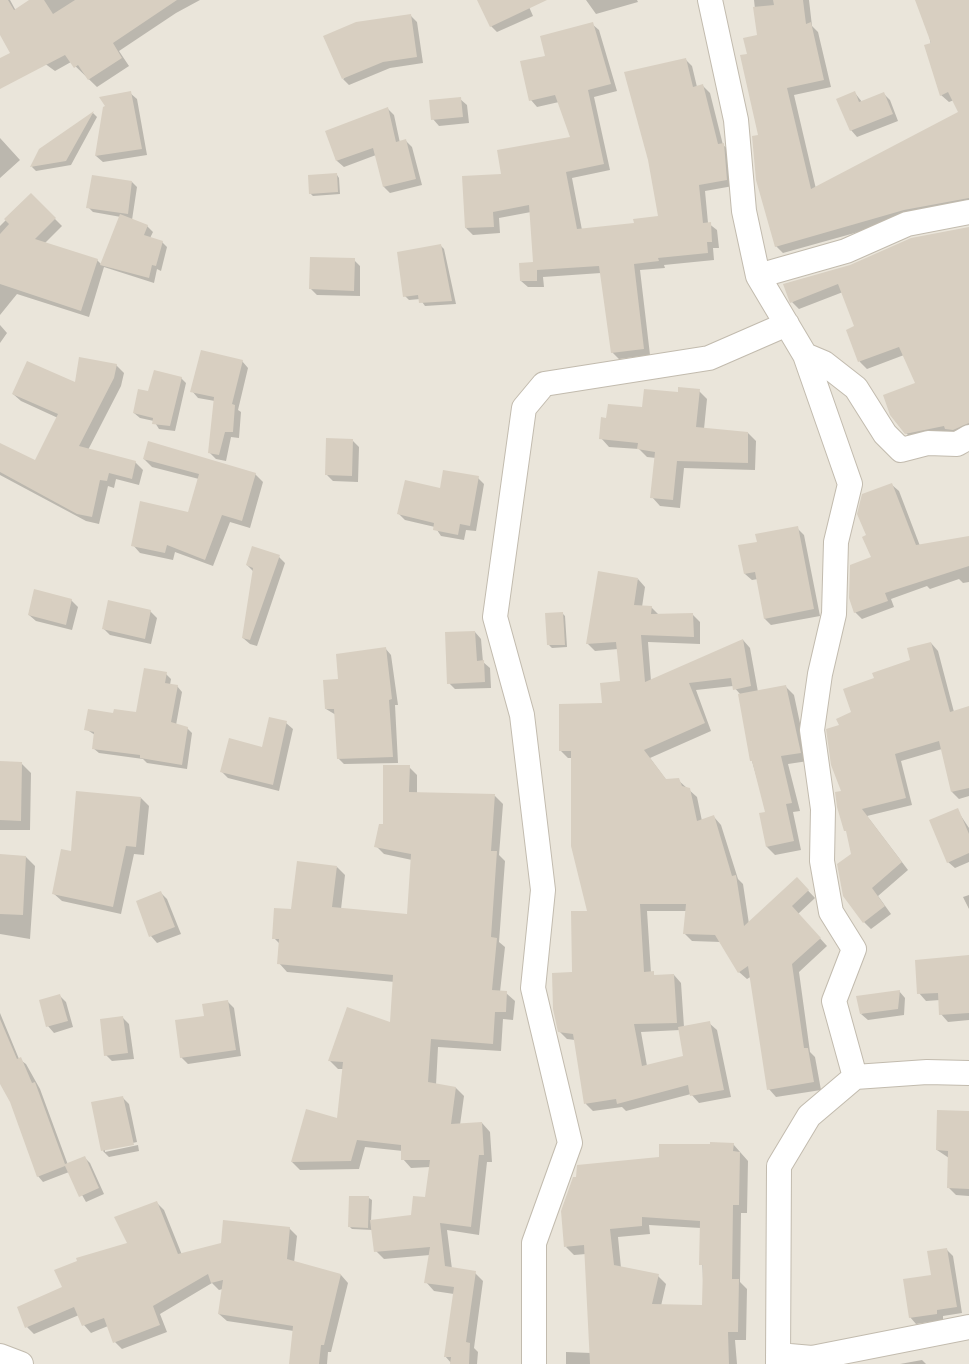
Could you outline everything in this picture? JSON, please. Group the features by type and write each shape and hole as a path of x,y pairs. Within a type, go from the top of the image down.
{"street":[{"path":"710,0 735,120 744,211 758,276 805,356 850,484 836,542 834,614 820,674 812,730 824,809 822,861 831,912 854,949 834,1001 855,1077"},
{"path":"758,276 846,251 907,224 969,212"},
{"path":"534,1364 534,1243 570,1143 532,988 543,890 522,715 495,617 524,408 544,384 709,358 787,324"},
{"path":"805,356 824,363 856,388 885,434 901,450 928,442 957,444 969,437"},
{"path":"969,1073 927,1071 855,1077 809,1116 779,1166 778,1360 812,1358 969,1327"},
{"path":"0,1356 21,1364"}],"shaded area":[{"path":"0,0 969,0 969,1364 0,1364"}],"building":[{"path":"0,0 8,0 14,10 29,0 44,0 53,14 75,0 177,0 113,43 122,58 88,80 78,65 74,68 65,55 0,89 0,58 10,53 0,35"},
{"path":"477,0 547,0 490,27"},
{"path":"773,0 803,0 806,24 811,22 824,80 787,88 811,189 958,112 948,92 940,96 924,45 931,43 915,0 969,0 969,198 904,210 775,247 756,180 752,136 758,135 740,55 747,54 743,38 757,35 753,7 774,5"},
{"path":"411,14 417,57 383,62 342,79 323,36 356,22"},
{"path":"593,22 611,84 588,90 604,164 566,172 577,229 634,223 633,219 658,216 648,160 624,72 686,58 693,87 703,84 718,144 724,143 727,180 699,185 703,223 711,222 712,242 707,242 708,253 658,258 659,261 634,264 644,349 611,353 599,266 537,270 537,281 520,281 519,263 533,262 529,205 493,212 494,227 465,228 462,176 501,174 497,150 570,137 555,95 529,101 520,61 545,56 540,36"},
{"path":"131,91 142,149 95,156 105,106 99,97"},
{"path":"855,91 859,102 884,92 893,114 850,131 836,99"},
{"path":"461,97 463,117 431,120 429,100"},
{"path":"388,107 396,142 406,139 416,179 383,187 373,148 336,161 325,131"},
{"path":"94,111 66,161 30,167 39,149"},
{"path":"337,173 338,192 309,194 308,175"},
{"path":"92,175 132,181 128,214 86,208"},
{"path":"31,193 56,218 35,239 98,259 81,311 0,284 0,234 9,224 4,219"},
{"path":"120,214 148,225 144,235 163,241 156,266 152,265 149,278 100,265"},
{"path":"969,227 969,423 953,430 945,429 944,426 905,434 890,415 883,395 915,383 899,347 858,362 846,330 854,326 838,284 790,303 783,284 850,265 911,238"},
{"path":"441,244 452,301 419,303 418,295 403,297 397,252"},
{"path":"310,257 355,258 354,291 309,289"},
{"path":"201,350 243,360 232,404 235,405 233,432 225,432 219,455 208,453 214,397 190,392"},
{"path":"79,357 117,364 114,378 79,446 136,461 132,479 109,473 107,481 100,480 92,517 77,514 0,472 0,443 35,460 58,414 12,394 27,361 75,382"},
{"path":"154,370 182,377 170,426 152,424 153,418 133,413 138,389 148,391"},
{"path":"678,387 700,389 696,427 748,432 748,463 677,461 673,500 650,498 655,452 637,449 638,443 599,439 601,417 606,418 608,404 642,407 644,389 678,392"},
{"path":"326,438 353,439 352,476 325,475"},
{"path":"148,441 256,473 242,521 222,515 205,560 167,545 165,553 131,546 140,501 188,512 199,474 143,459"},
{"path":"443,470 479,476 470,526 460,524 458,535 433,530 434,523 397,514 405,480 440,488"},
{"path":"892,483 916,545 969,536 969,566 885,593 888,601 854,613 849,598 850,565 871,557 862,537 866,535 857,514 862,494"},
{"path":"798,526 814,609 764,619 755,572 744,574 738,545 757,542 755,534"},
{"path":"252,546 280,555 250,640 242,638 253,568 246,565"},
{"path":"598,571 638,578 634,605 652,606 651,614 693,613 694,637 641,635 645,682 743,639 751,686 733,690 731,678 689,683 705,723 644,750 666,779 679,778 682,786 690,788 697,821 714,815 732,876 736,875 744,926 797,877 809,890 792,906 821,938 792,964 804,1048 808,1048 814,1082 767,1090 748,966 738,973 715,935 683,934 686,904 640,904 644,972 654,971 654,975 674,974 677,1023 634,1024 642,1066 683,1056 678,1027 710,1021 724,1090 690,1096 688,1085 617,1104 616,1099 584,1104 573,1034 558,1032 553,1009 552,973 572,972 571,911 587,911 571,846 571,751 559,751 559,704 602,703 600,683 620,681 616,642 586,644"},
{"path":"34,589 72,599 66,625 28,615"},
{"path":"108,600 151,610 145,639 102,629"},
{"path":"563,612 565,645 547,645 545,613"},
{"path":"475,631 477,661 484,660 485,682 447,684 445,632"},
{"path":"931,642 950,712 969,706 969,788 951,792 939,741 895,754 906,798 862,809 902,862 872,888 885,906 863,923 843,896 837,864 851,854 837,807 835,792 841,791 831,765 826,729 839,725 836,719 851,712 843,689 874,678 872,673 910,660 907,648"},
{"path":"386,647 392,699 389,700 393,757 337,759 334,709 325,709 323,680 338,679 336,654"},
{"path":"144,668 167,672 165,683 178,685 171,722 188,727 182,765 140,758 140,755 92,749 94,732 84,730 88,709 113,713 114,709 136,712"},
{"path":"786,685 801,753 781,756 792,803 786,804 794,841 766,847 759,813 765,812 752,761 750,761 738,694"},
{"path":"269,717 287,721 273,785 220,772 229,738 262,747"},
{"path":"0,761 22,762 21,821 0,820"},
{"path":"383,765 410,765 409,792 495,794 491,851 497,851 491,937 497,938 492,990 507,991 506,1012 495,1012 493,1044 431,1039 428,1082 456,1087 451,1124 482,1122 484,1155 479,1155 471,1227 440,1223 445,1266 476,1271 466,1342 470,1343 469,1364 450,1364 451,1357 444,1357 454,1287 424,1283 430,1247 374,1252 370,1220 411,1215 413,1196 425,1197 430,1160 401,1160 401,1145 357,1140 351,1161 291,1162 306,1109 337,1118 343,1062 328,1061 347,1007 390,1022 393,975 277,964 279,939 272,939 274,908 291,909 297,861 337,866 332,907 407,914 411,854 374,847 379,824 383,824"},
{"path":"76,791 141,797 136,847 126,846 113,907 52,894 61,849 71,851"},
{"path":"958,808 969,834 969,853 947,863 929,820"},
{"path":"0,854 26,856 23,915 0,914"},
{"path":"161,891 175,927 149,937 136,901"},
{"path":"969,955 969,1013 939,1015 938,993 917,994 915,960"},
{"path":"900,990 898,1009 860,1014 856,996"},
{"path":"60,994 68,1021 46,1027 39,1000"},
{"path":"228,1000 236,1050 180,1058 175,1020 204,1016 202,1004"},
{"path":"123,1016 128,1053 104,1056 100,1019"},
{"path":"0,1019 17,1059 21,1057 32,1083 35,1082 65,1164 85,1156 99,1188 79,1197 65,1166 37,1177 10,1102 0,1084"},
{"path":"123,1096 134,1145 101,1151 91,1102"},
{"path":"937,1110 969,1111 969,1189 947,1188 948,1151 936,1150"},
{"path":"710,1142 734,1143 733,1151 740,1152 739,1205 733,1205 732,1279 739,1279 738,1332 728,1332 729,1364 590,1364 584,1245 564,1247 561,1211 573,1177 576,1177 577,1165 659,1157 659,1144 710,1144","holes":["642,1217 700,1221 699,1265 703,1265 702,1305 652,1304 659,1274 614,1265 610,1229 642,1226"]},
{"path":"349,1196 369,1196 368,1228 348,1227"},
{"path":"157,1201 178,1254 221,1243 223,1220 290,1227 287,1259 341,1274 324,1345 321,1345 319,1364 289,1364 293,1326 218,1314 223,1280 211,1283 208,1274 153,1306 160,1325 113,1343 104,1318 82,1326 74,1307 25,1328 17,1307 62,1287 54,1270 77,1261 76,1258 127,1243 114,1217"},
{"path":"947,1248 957,1307 937,1310 937,1314 909,1318 903,1279 931,1275 927,1251"}]}
